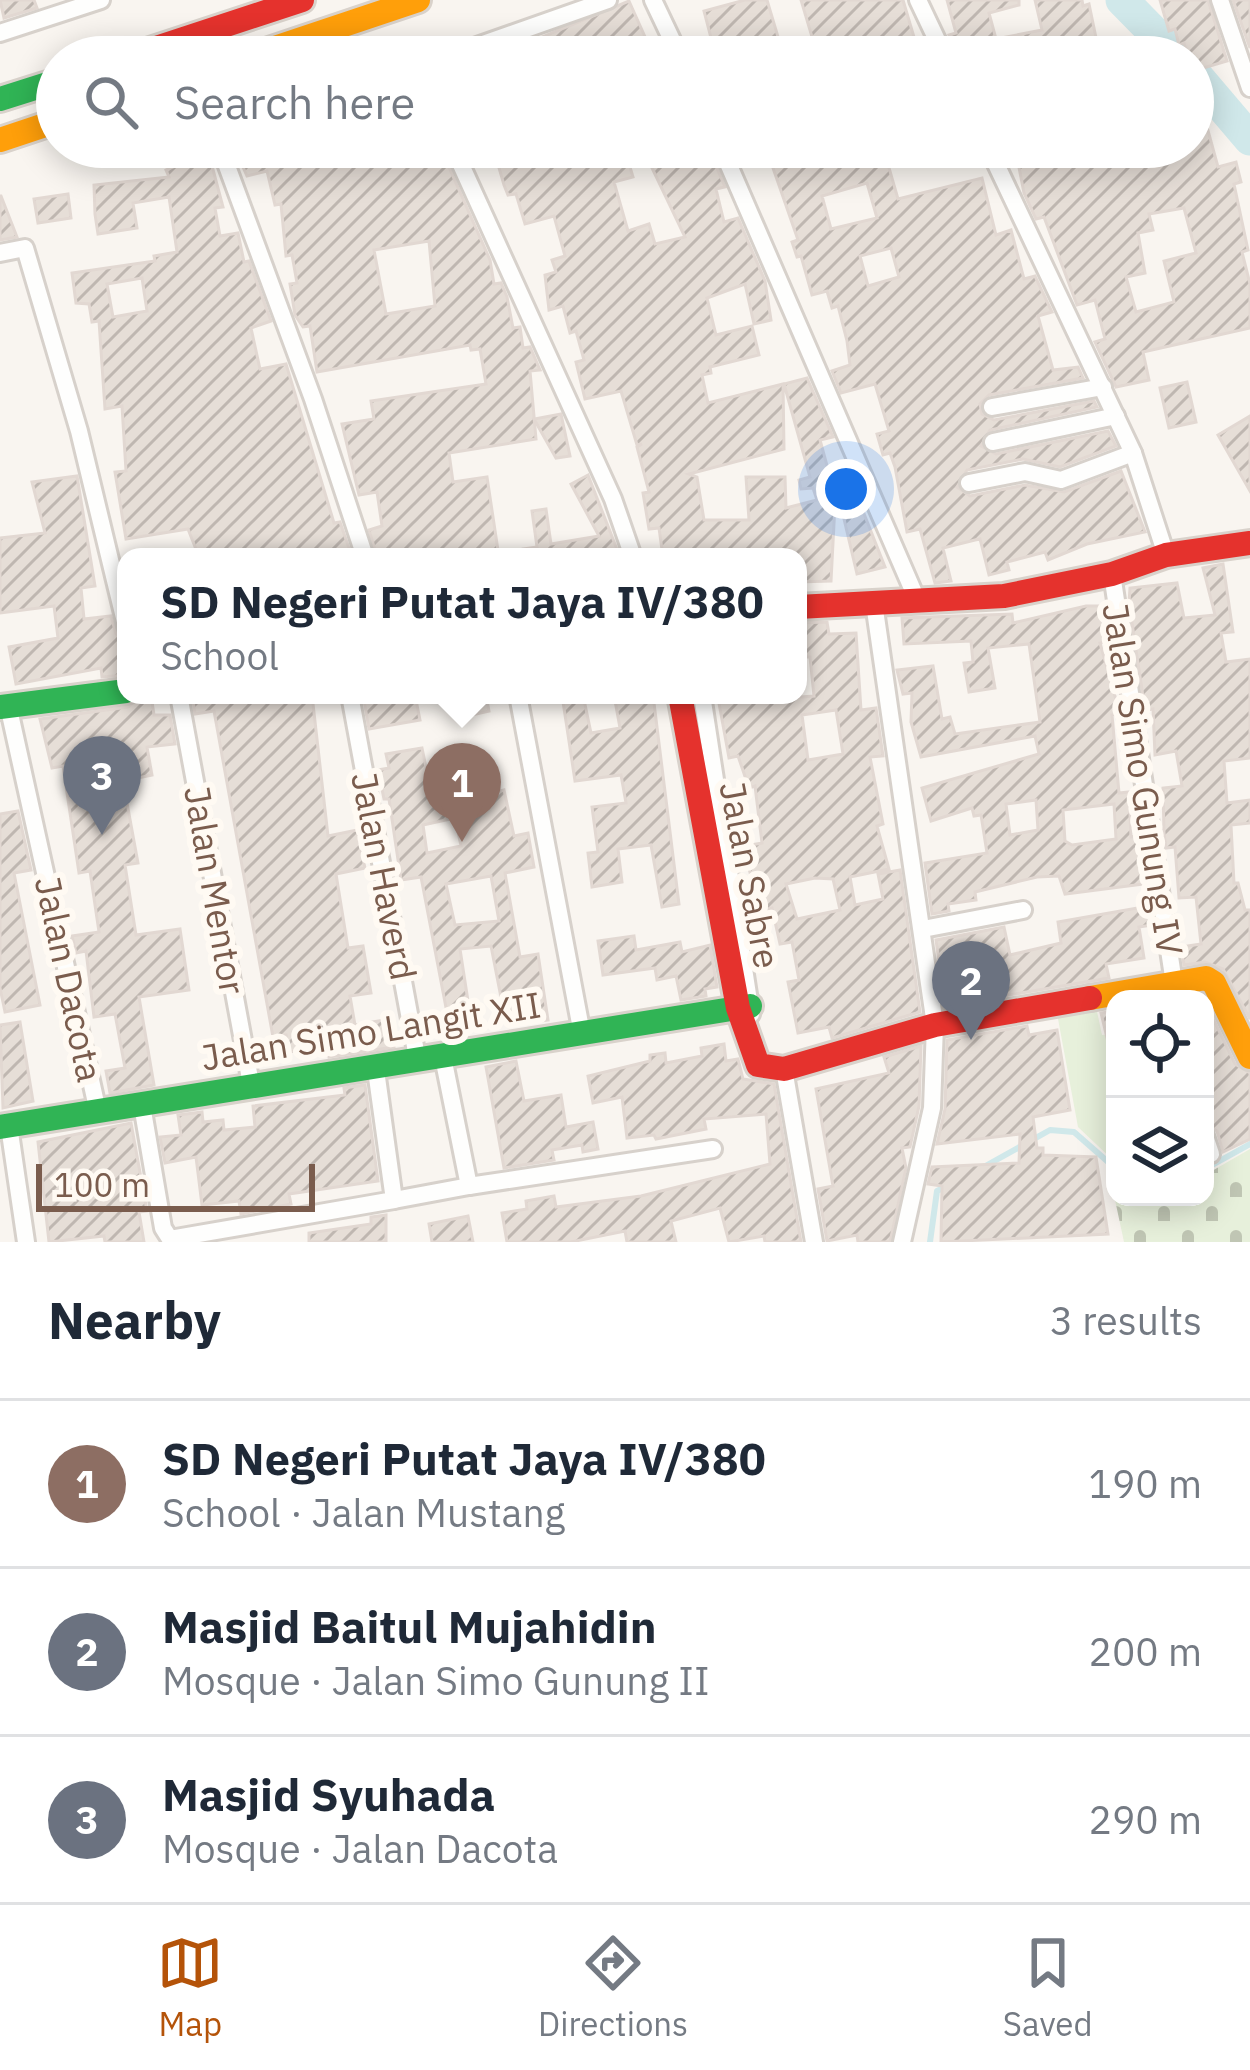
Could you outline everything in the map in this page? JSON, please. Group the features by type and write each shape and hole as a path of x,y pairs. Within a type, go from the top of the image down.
{"main road":[{"path":"193,36 302,0"},
{"path":"311,36 418,0"},
{"path":"0,100 36,88"},
{"path":"0,140 36,128"},
{"path":"807,607 1004,596 1112,574 1166,555 1250,543"},
{"path":"4,706 117,692"},
{"name":"Jalan Sabre","path":"682,704 758,1065 784,1070"},
{"path":"784,1070 935,1025 1210,979 1250,1057"},
{"name":"Jalan Simo Langit XII","path":"4,1126 375,1063 746,1013"}],"street":[{"path":"0,33 100,0"},
{"path":"506,36 608,0"},
{"path":"653,0 670,36"},
{"path":"918,0 935,36"},
{"path":"1220,0 1250,88"},
{"path":"228,168 313,399 361,548"},
{"path":"463,168 613,499 630,548"},
{"path":"731,168 918,602"},
{"path":"998,168 1116,416 1166,555"},
{"path":"0,254 22,246 26,251 79,430 117,588"},
{"path":"992,407 1103,387"},
{"path":"993,442 1116,416"},
{"path":"969,483 1025,472 1061,480 1132,453"},
{"name":"Jalan Simo Gunung IV","path":"1112,574 1164,989"},
{"path":"874,603 935,1025 932,1108 903,1242"},
{"name":"Jalan Mentor","path":"181,704 250,1084"},
{"name":"Jalan Haverd","path":"352,704 430,1055 469,1186"},
{"path":"520,704 582,1034"},
{"path":"703,704 746,1013"},
{"name":"Jalan Dacota","path":"4,706 98,1112"},
{"path":"923,928 1023,910"},
{"path":"375,1063 394,1200"},
{"path":"784,1070 814,1242"},
{"path":"142,1105 163,1228 170,1239 713,1149"},
{"path":"4,1126 26,1242"}],"green space":[{"path":"1095,1002 1102,1035 1106,1035 1106,1153 1078,1127 1056,1008"},
{"path":"1250,1149 1250,1242 1124,1242 1116,1206 1214,1206 1214,1170"}],"building":[{"path":"0,0 34,0 37,8 4,18"},
{"path":"745,0 767,0 778,36 711,36 704,11"},
{"path":"801,0 903,0 914,36 812,36"},
{"path":"947,0 1019,0 1019,5 989,13 995,36 949,35 956,33"},
{"path":"1035,0 1089,4 1096,36 1011,36 1042,30"},
{"path":"1160,0 1208,0 1227,61 1214,65 1214,36 1177,36 1175,29 1169,31"},
{"path":"1233,0 1250,0 1250,48"},
{"path":"629,1 645,36 544,36"},
{"path":"1214,152 1218,167 1236,162 1241,182 1234,184 1248,250 1242,252 1250,284 1250,328 1143,352 1149,380 1116,387 1095,342 1105,339 1095,300 1077,305 1044,217 1036,219 1019,168 1214,168","holes":["1184,208 1196,253 1164,261 1174,302 1136,312 1126,277 1145,273 1138,233 1153,230 1149,214"]},
{"path":"213,168 223,207 215,208 220,236 238,233 244,262 249,261 271,321 251,328 260,369 286,364 334,523 340,522 349,548 195,548 188,529 126,539 115,472 126,471 122,406 105,409 99,321 92,322 89,304 76,303 72,273 155,261 154,256 177,252 169,197 133,203 137,228 98,234 95,214 94,185 169,177 166,170","holes":["142,278 147,311 113,317 107,284"]},
{"path":"243,168 449,168 490,260 494,284 501,283 507,297 513,328 520,327 523,348 530,347 540,370 530,371 536,439 449,453 453,482 487,477 498,548 374,548 369,530 382,526 377,492 359,495 342,424 374,419 371,401 486,384 480,349 471,350 470,345 317,372 310,326 303,327 295,315 292,255 286,256 281,204 275,205 267,171 247,176","holes":["429,241 435,306 386,314 374,250"]},
{"path":"500,168 630,168 633,177 614,182 628,231 649,224 655,244 685,237 652,168 717,168 725,187 716,189 724,222 738,218 765,281 771,320 754,324 745,284 707,298 716,335 752,326 759,355 710,367 711,373 702,375 708,403 783,384 784,449 689,474 697,477 704,520 749,520 746,477 785,477 786,508 817,500 813,488 801,489 799,480 810,477 784,384 807,378 833,437 820,440 829,473 846,468 885,567 857,574 836,485 831,581 807,582 807,548 662,548 659,528 649,529 643,493 649,492 637,447 642,444 637,445 621,391 585,399 576,362 584,360 576,331 570,333 563,306 549,310 545,275 556,272 552,260 565,256 554,216 525,224 516,194 508,195"},
{"path":"773,168 889,168 898,199 982,178 996,235 1011,230 1024,279 1035,276 1052,312 1038,316 1053,370 1078,367 1083,378 989,395 980,404 982,414 994,420 1094,401 1097,407 990,430 981,446 996,454 1108,431 1116,446 1060,467 1023,459 967,470 957,487 970,496 1025,485 1064,492 1121,471 1145,532 1087,544 1048,560 1045,552 1007,562 1009,570 989,575 980,539 975,540 943,548 951,581 935,583 920,529 907,532 890,453 883,455 877,434 889,431 875,384 841,393 832,371 850,365 838,306 832,308 827,291 812,295 792,242 798,240","holes":["867,183 877,218 831,229 822,196","891,248 899,277 868,286 860,256"]},
{"path":"68,194 71,218 38,223 34,199"},
{"path":"1,196 17,237 0,240"},
{"path":"1187,382 1196,422 1169,428 1160,388"},
{"path":"561,414 570,456 556,458 534,419"},
{"path":"1250,416 1250,491 1218,435"},
{"path":"588,475 616,548 530,548 537,547 532,511 546,509 551,544 599,536 571,484"},
{"path":"77,476 95,586 81,588 84,619 111,616 117,635 117,676 102,677 101,668 16,684 9,647 58,638 54,606 0,613 0,538 45,533 32,482"},
{"path":"1223,564 1233,632 1221,633 1226,662 1250,659 1250,758 1224,761 1227,803 1250,800 1250,823 1231,825 1234,883 1238,883 1245,910 1250,910 1250,1019 1223,969 1205,962 1184,965 1181,947 1201,944 1196,897 1179,898 1175,847 1166,848 1163,788 1182,786 1176,751 1155,755 1153,709 1145,710 1129,603 1130,588 1177,583 1184,618 1215,615 1203,568"},
{"path":"1104,606 1109,641 1100,643 1120,714 1112,715 1119,793 1129,792 1131,837 1139,836 1144,884 1065,894 1059,876 1037,877 975,892 976,900 948,904 949,911 932,914 925,863 987,853 981,815 974,816 972,808 931,821 922,788 1039,754 1035,736 921,757 911,722 912,693 903,694 897,670 933,666 942,719 950,717 955,734 1040,722 1029,644 988,648 995,688 969,692 964,663 973,662 971,641 904,644 902,618 1012,614 1013,623","holes":["1036,800 1038,830 1010,835 1006,804","1114,804 1116,839 1072,845 1065,841 1063,810"]},
{"path":"827,622 829,634 856,633 861,710 876,708 883,756 870,757 883,824 877,826 889,869 850,877 855,905 883,899 878,874 900,870 920,1012 832,1038 829,1027 798,1033 788,982 799,980 792,942 780,944 772,908 760,911 746,857 745,846 762,843 755,786 749,788 738,756 729,758 719,704 807,704 807,697 814,696 807,623","holes":["836,710 843,754 808,760 802,715","833,879 840,910 797,919 786,884"]},
{"path":"152,704 154,715 170,715 175,744 147,747 152,775 123,781 138,863 125,865 136,935 180,929 189,990 139,997 154,1085 110,1093 106,1071 125,1068 115,1014 94,1017 86,951 76,953 72,936 99,932 90,871 79,873 63,766 52,768 40,719"},
{"path":"193,704 313,704 328,836 357,830 365,868 336,874 348,948 363,946 371,993 350,996 355,1025 390,1019 394,1047 329,1057 327,1046 289,1052 286,1035 273,1037 214,711 195,714"},
{"path":"365,704 417,704 420,720 369,729"},
{"path":"460,704 488,704 489,711 463,717"},
{"path":"563,704 585,704 591,733 620,728 616,704 654,704 679,904 662,907 651,845 618,849 622,882 592,887 588,853 598,852 592,807 626,803 621,775 575,781"},
{"path":"422,748 434,806 476,796 469,762 486,758 494,793 504,790 514,836 528,833 534,867 505,873 520,957 538,954 548,1020 526,1023 525,1014 505,1018 491,946 460,949 470,1014 448,1018 421,877 401,880 389,799 384,799 378,770 389,768 386,754","holes":["455,818 461,846 427,853 423,825","491,876 499,921 455,925 446,884"]},
{"path":"18,811 31,870 14,873 40,1005 5,1012 0,988 0,814"},
{"path":"1149,906 1152,925 1139,927 1144,958 1106,964 1109,978 945,1006 936,940 1004,927 1010,955 1061,943 1058,922"},
{"path":"634,936 636,950 680,942 682,952 710,945 717,987 705,989 706,996 681,1000 676,976 657,980 655,968 603,975 598,941"},
{"path":"1214,1021 1235,1064 1250,1073 1250,1139 1223,1152 1217,1131"},
{"path":"20,1022 33,1101 3,1108 0,1025"},
{"path":"1027,1026 1029,1035 1057,1030 1070,1110 1033,1117 1037,1148 1043,1148 1043,1155 1096,1157 1108,1234 941,1242 942,1186 928,1184 932,1167 1019,1163 1020,1134 937,1144 945,1109 947,1040"},
{"path":"724,1044 726,1061 738,1059 743,1079 774,1084 801,1242 765,1242 764,1236 729,1242 720,1208 671,1221 676,1242 627,1242 625,1231 571,1242 507,1242 502,1213 527,1209 526,1201 554,1196 556,1207 641,1196 770,1164 766,1114 704,1119 706,1129 656,1139 654,1135 627,1138 622,1097 593,1103 588,1076 650,1061 650,1055 665,1053 666,1063 702,1056 701,1048"},
{"path":"921,1046 919,1106 910,1147 902,1148 906,1168 890,1242 858,1242 857,1235 827,1241 818,1189 833,1186 816,1089 889,1073 884,1057"},
{"path":"516,1061 524,1101 561,1095 566,1127 593,1122 598,1149 583,1152 582,1145 552,1150 554,1160 504,1168 486,1067"},
{"path":"365,1085 378,1181 289,1194 291,1204 241,1214 239,1201 202,1205 196,1157 165,1163 160,1137 181,1135 178,1115 202,1112 203,1122 223,1120 224,1130 255,1127 253,1106 345,1095 344,1088"},
{"path":"131,1123 147,1211 139,1212 144,1242 105,1242 104,1236 49,1242 38,1142"},
{"path":"386,1215 386,1242 309,1242 309,1233 371,1224 371,1217"},
{"path":"468,1216 473,1242 432,1242 429,1224"}],"waterway":[{"path":"1122,0 1157,36"},
{"path":"1214,97 1250,139"},
{"path":"980,1169 1050,1130 1074,1132 1106,1160"},
{"path":"1214,1164 1250,1144"},
{"path":"930,1242 937,1191 947,1186"}],"traffic: fast":[{"path":"0,99 36,88"},
{"path":"0,707 117,692"},
{"path":"0,1127 750,1006"}],"traffic: slow":[{"path":"311,36 418,0"},
{"path":"0,140 36,128"},
{"path":"1090,998 1206,978 1214,983 1250,1057"}],"traffic: jam":[{"path":"193,36 302,0"},
{"path":"807,607 1004,596 1112,574 1166,555 1250,543"},
{"path":"682,704 738,1008 758,1065 784,1069 935,1025 1090,998"}],"place":[{"name":"Masjid Syuhada","path":"102,835"},
{"name":"SD Negeri Putat Jaya IV/380","path":"462,842"},
{"name":"Masjid Baitul Mujahidin","path":"971,1040"}]}
